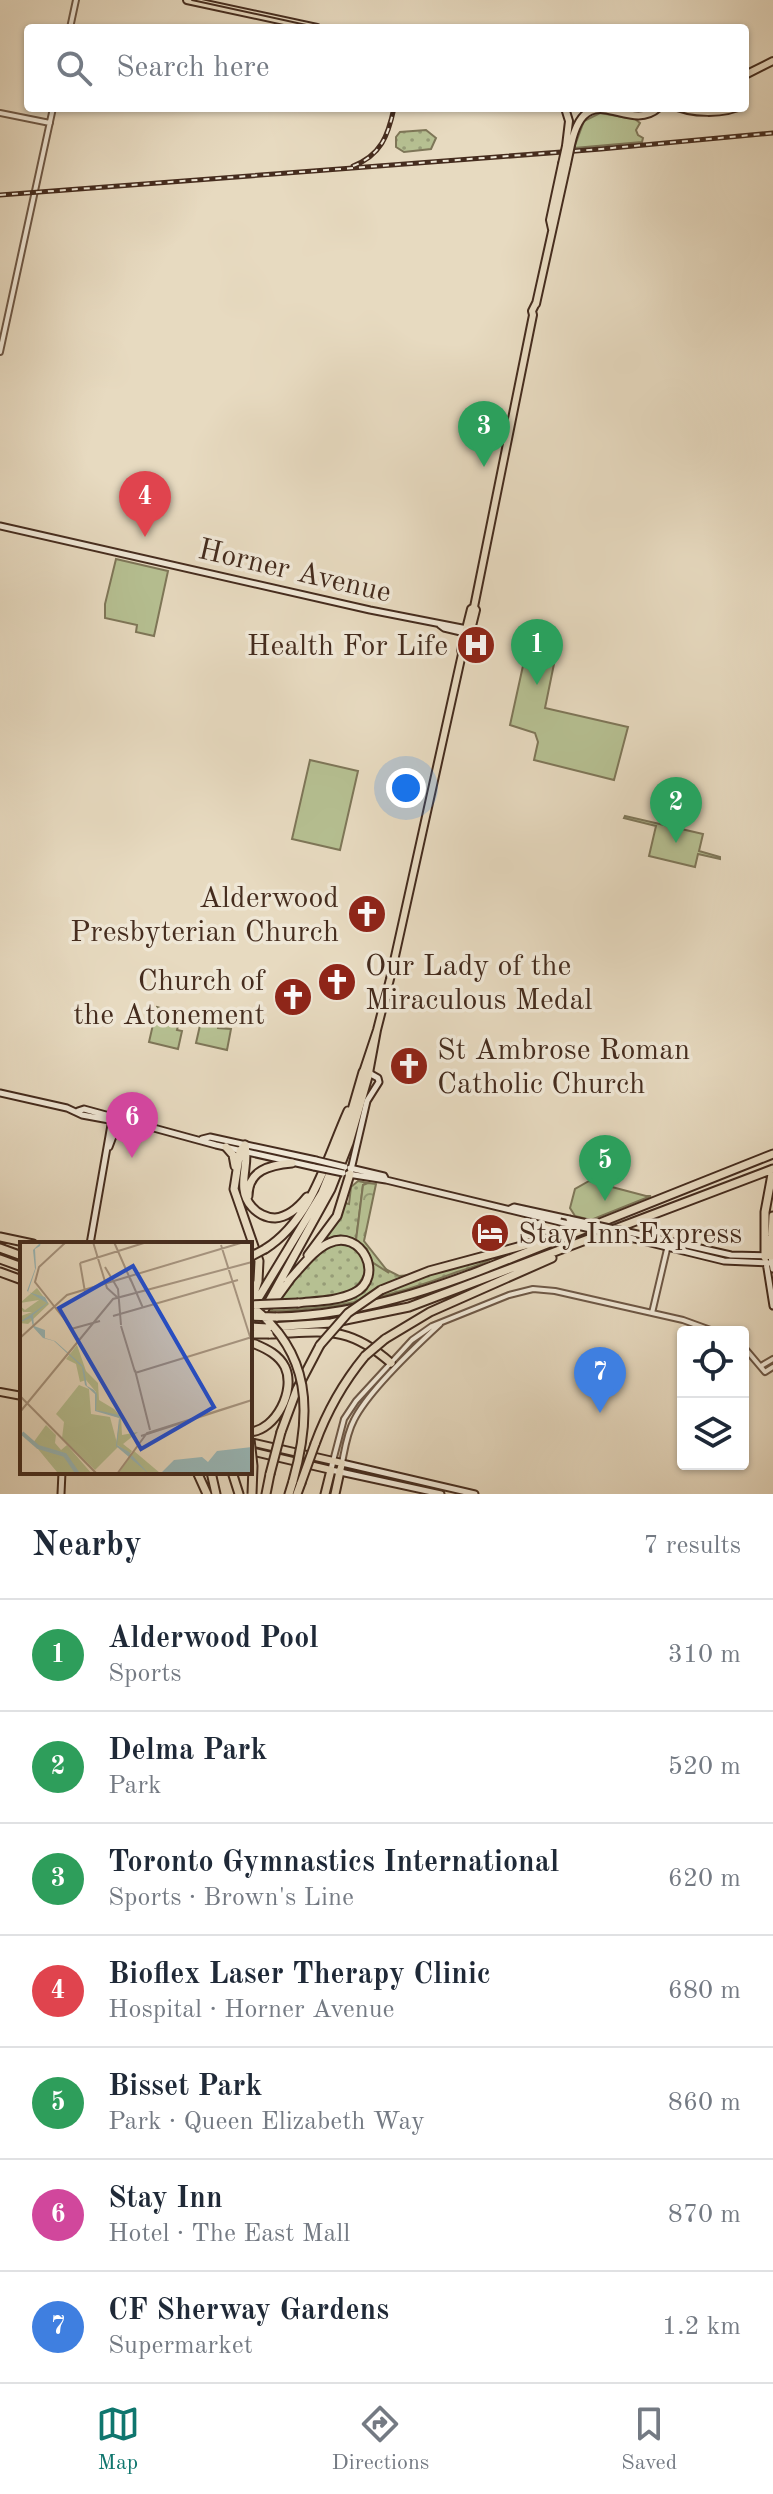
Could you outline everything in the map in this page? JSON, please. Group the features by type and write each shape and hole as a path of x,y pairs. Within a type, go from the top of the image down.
{"highway":[{"path":"252,1256 282,1237 297,1220 366,1075"},
{"path":"252,1330 335,1179 366,1075"},
{"path":"252,1311 322,1193 357,1095"},
{"path":"226,1147 234,1157 236,1201 257,1252 260,1270 252,1298"},
{"path":"244,1149 243,1190 258,1213 273,1218 289,1213 303,1202 319,1179"},
{"path":"235,1173 244,1149"},
{"path":"252,1314 276,1317 330,1314 389,1302 487,1268 773,1154"},
{"path":"251,1206 248,1191 252,1178 265,1167 292,1163"},
{"path":"769,1260 767,1194 773,1169"},
{"path":"252,1334 351,1320 409,1307 773,1169"},
{"path":"252,1432 264,1429 274,1419 288,1383 287,1370 282,1362 273,1353 252,1343 288,1281 337,1216 347,1170"},
{"path":"769,1260 773,1216"},
{"path":"266,1494 281,1432 297,1389 320,1345 348,1313 401,1280 576,1232"},
{"path":"289,1494 334,1398 365,1356 385,1339 430,1312 583,1245 596,1235"},
{"path":"0,1237 24,1242"},
{"path":"252,1305 298,1303 338,1298 356,1292 368,1276 366,1253 351,1242 335,1241 315,1253 288,1281"},
{"path":"0,1248 20,1255"},
{"path":"0,1259 20,1266"},
{"path":"252,1324 292,1260"},
{"path":"0,1272 20,1279"},
{"path":"252,1307 279,1333 301,1379 305,1428 297,1494"},
{"path":"252,1327 341,1334 368,1343 396,1363"},
{"path":"252,1457 252,1494"},
{"path":"325,1494 336,1466"},
{"path":"335,1494 336,1466"},
{"path":"198,1474 207,1494"},
{"path":"214,1474 218,1494"},
{"path":"233,1474 239,1494"}],"main road":[{"path":"187,0 260,20 271,14 305,24"},
{"path":"749,73 773,61"},
{"path":"347,1170 367,1101 379,1082 378,1078 366,1075 462,654 466,650 471,609 474,607 536,311 552,229 550,220 565,164 569,127 566,112"},
{"path":"568,146 577,125 589,112"},
{"path":"624,112 647,115 652,112"},
{"name":"Horner Avenue","path":"0,526 440,625 445,623 468,631"},
{"path":"0,1093 226,1147 347,1170 634,1239 769,1260"},
{"path":"90,1242 115,1120"},
{"path":"201,1139 210,1137 292,1163 315,1164"},
{"path":"510,1209 514,1207 642,1235 668,1245"},
{"path":"769,1260 773,1269"},
{"path":"769,1260 773,1306"},
{"path":"0,1392 20,1396"},
{"path":"252,1441 441,1494"},
{"path":"252,1451 475,1494"},
{"path":"61,1494 62,1474"}],"street":[{"path":"71,24 76,0"},
{"path":"0,352 52,112"},
{"path":"0,113 50,123"},
{"path":"652,1313 668,1245"},
{"path":"336,1466 358,1413 423,1331 509,1295 533,1289 565,1293 696,1326"},
{"path":"749,1353 765,1372 773,1367"},
{"path":"761,1366 773,1359"},
{"path":"336,1466 344,1419 356,1401 396,1363"}],"green space":[{"path":"600,113 635,119 640,123 636,130 643,138 642,142 574,148 584,121"},
{"path":"426,130 436,138 431,149 404,152 396,147 396,137 400,132"},
{"path":"116,559 168,571 154,636 136,632 137,625 105,618 105,604"},
{"path":"526,652 555,659 545,708 628,727 614,780 534,760 538,742 535,733 510,725"},
{"path":"310,760 358,771 340,850 292,839"},
{"path":"625,816 703,834 699,851 720,859 698,854 695,867 649,856 656,826"},
{"path":"157,1007 181,1015 177,1030 182,1031 178,1049 149,1042"},
{"path":"201,1021 231,1029 227,1050 196,1043"},
{"path":"358,1181 368,1183 363,1185 356,1240 339,1237 322,1243 345,1203 349,1204 351,1187"},
{"path":"589,1181 651,1196 591,1220 575,1216 570,1208 575,1189"},
{"path":"376,1184 364,1241 389,1273 372,1262 367,1249 356,1240 363,1185"},
{"path":"341,1242 355,1246 367,1263 356,1287 333,1297 278,1300 313,1258"},
{"path":"495,1256 478,1265 388,1295 342,1305 271,1311 275,1305 347,1298 371,1276 372,1262 399,1276 432,1273"}],"tram line":[{"path":"192,0 302,24"},
{"path":"681,112 708,116 737,112"}],"railway":[{"path":"353,166 377,150 393,112"},
{"path":"0,195 773,133"}],"place":[{"name":"Toronto Gymnastics International","path":"484,467"},
{"name":"Bioflex Laser Therapy Clinic","path":"145,537"},
{"name":"Health For Life","path":"476,645"},
{"name":"Alderwood Pool","path":"537,685"},
{"name":"Delma Park","path":"676,843"},
{"name":"Alderwood Presbyterian Church","path":"367,914"},
{"name":"Our Lady of the Miraculous Medal","path":"337,982"},
{"name":"Church of the Atonement","path":"293,997"},
{"name":"St Ambrose Roman Catholic Church","path":"409,1066"},
{"name":"Stay Inn","path":"132,1158"},
{"name":"Bisset Park","path":"605,1201"},
{"name":"Stay Inn Express","path":"490,1233"},
{"name":"CF Sherway Gardens","path":"600,1413"}]}
